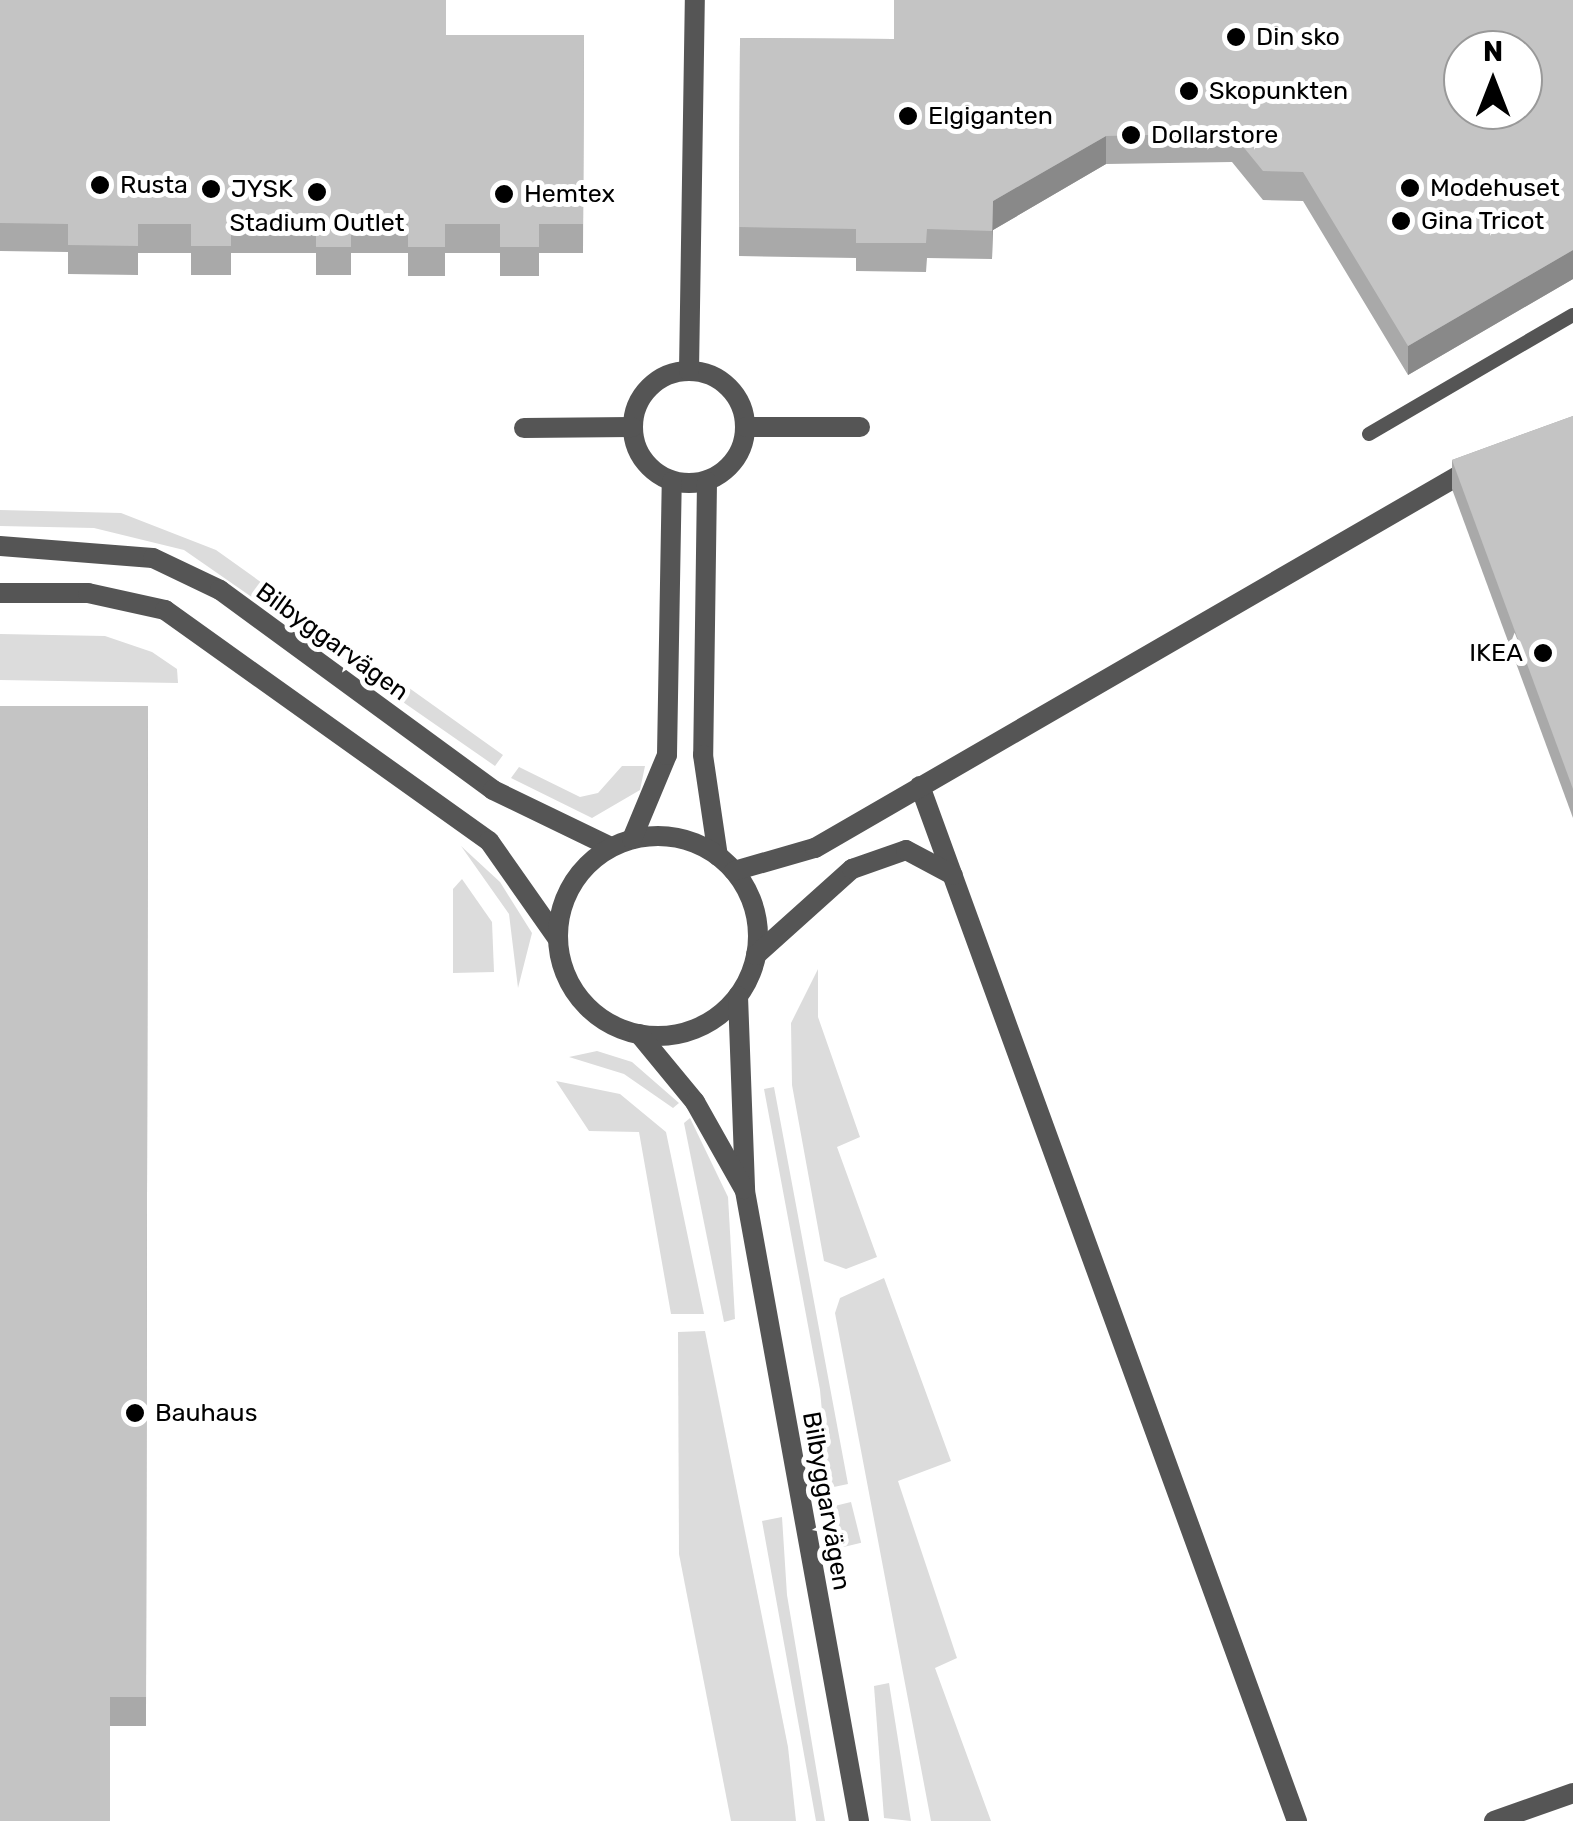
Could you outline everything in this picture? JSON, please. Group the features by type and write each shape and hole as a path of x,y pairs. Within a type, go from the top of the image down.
{"street":[{"path":"688,371 695,0"},
{"path":"688,371 722,381 746,428 735,460 707,482 672,482 643,461 632,428 643,394 688,371"},
{"path":"746,428 860,427"},
{"path":"524,428 632,428"},
{"path":"734,872 815,848 1493,456"},
{"path":"632,840 667,755 672,482"},
{"path":"707,482 703,756 718,856"},
{"name":"Bilbyggarvägen","path":"0,546 153,558 220,590 493,790 611,848"},
{"path":"0,593 88,592 165,610 489,841 558,940 582,1001 639,1034 684,1033 738,996 756,955 852,869 906,850 953,876"},
{"path":"920,786 1297,1821"},
{"path":"558,940 578,876 611,848 632,840 677,838 718,856 734,872 755,911 756,955"},
{"name":"Bilbyggarvägen","path":"738,996 746,1192 858,1821"},
{"name":"Bilbyggarvägen","path":"639,1034 695,1102 746,1192"},
{"path":"1494,1821 1573,1793"}],"lane":[{"path":"1369,434 1573,315"}],"shaded area":[{"path":"0,510 121,513 216,550 503,755 495,766 184,550 94,528 0,526"},
{"path":"0,634 105,636 152,652 177,669 178,683 0,680"},
{"path":"622,766 645,766 640,790 592,818 511,778 519,767 580,797 598,793"},
{"path":"461,846 500,882 532,933 518,988 509,914"},
{"path":"462,879 492,922 494,972 453,973 453,889"},
{"path":"818,969 818,1017 860,1137 837,1147 877,1257 846,1269 824,1261 792,1085 791,1023"},
{"path":"597,1051 632,1062 679,1103 673,1108 624,1074 569,1057"},
{"path":"556,1081 620,1094 666,1132 704,1314 671,1314 639,1132 589,1131"},
{"path":"774,1087 848,1484 829,1488 820,1390 764,1089"},
{"path":"690,1118 728,1197 735,1319 724,1322 684,1123"},
{"path":"884,1278 951,1461 898,1481 957,1658 935,1668 991,1821 931,1821 835,1313 840,1298"},
{"path":"705,1331 788,1747 796,1821 731,1821 679,1554 678,1332"},
{"path":"851,1502 861,1543 843,1547 833,1507"},
{"path":"782,1517 787,1595 825,1821 816,1821 762,1521"},
{"path":"889,1683 911,1821 884,1818 874,1686"}],"building":[{"path":"0,0 446,0 446,35 584,35 583,224 539,224 539,247 500,247 500,224 445,224 445,247 408,247 408,224 351,224 351,247 316,247 316,224 231,224 231,246 191,246 191,224 138,224 138,246 68,245 68,224 0,223"},
{"name":"Modehuset","path":"894,0 1573,0 1573,250 1408,346 1303,172 1263,171 1232,133 1106,136 993,201 992,231 927,229 926,243 856,243 856,229 739,227 740,38 894,39"},
{"name":"IKEA","path":"1573,416 1573,789 1452,460"},
{"path":"0,706 148,706 146,1697 110,1697 110,1821 0,1821"}],"place":[{"name":"Din sko","path":"1236,37"},
{"name":"Skopunkten","path":"1189,91"},
{"name":"Elgiganten","path":"908,116"},
{"name":"Dollarstore","path":"1131,135"},
{"name":"Rusta","path":"100,185"},
{"name":"Modehuset","path":"1410,188"},
{"name":"JYSK","path":"211,189"},
{"name":"Stadium Outlet","path":"317,192"},
{"name":"Hemtex","path":"504,194"},
{"name":"Gina Tricot","path":"1401,221"},
{"name":"IKEA","path":"1543,653"},
{"name":"Bauhaus","path":"135,1413"}]}
